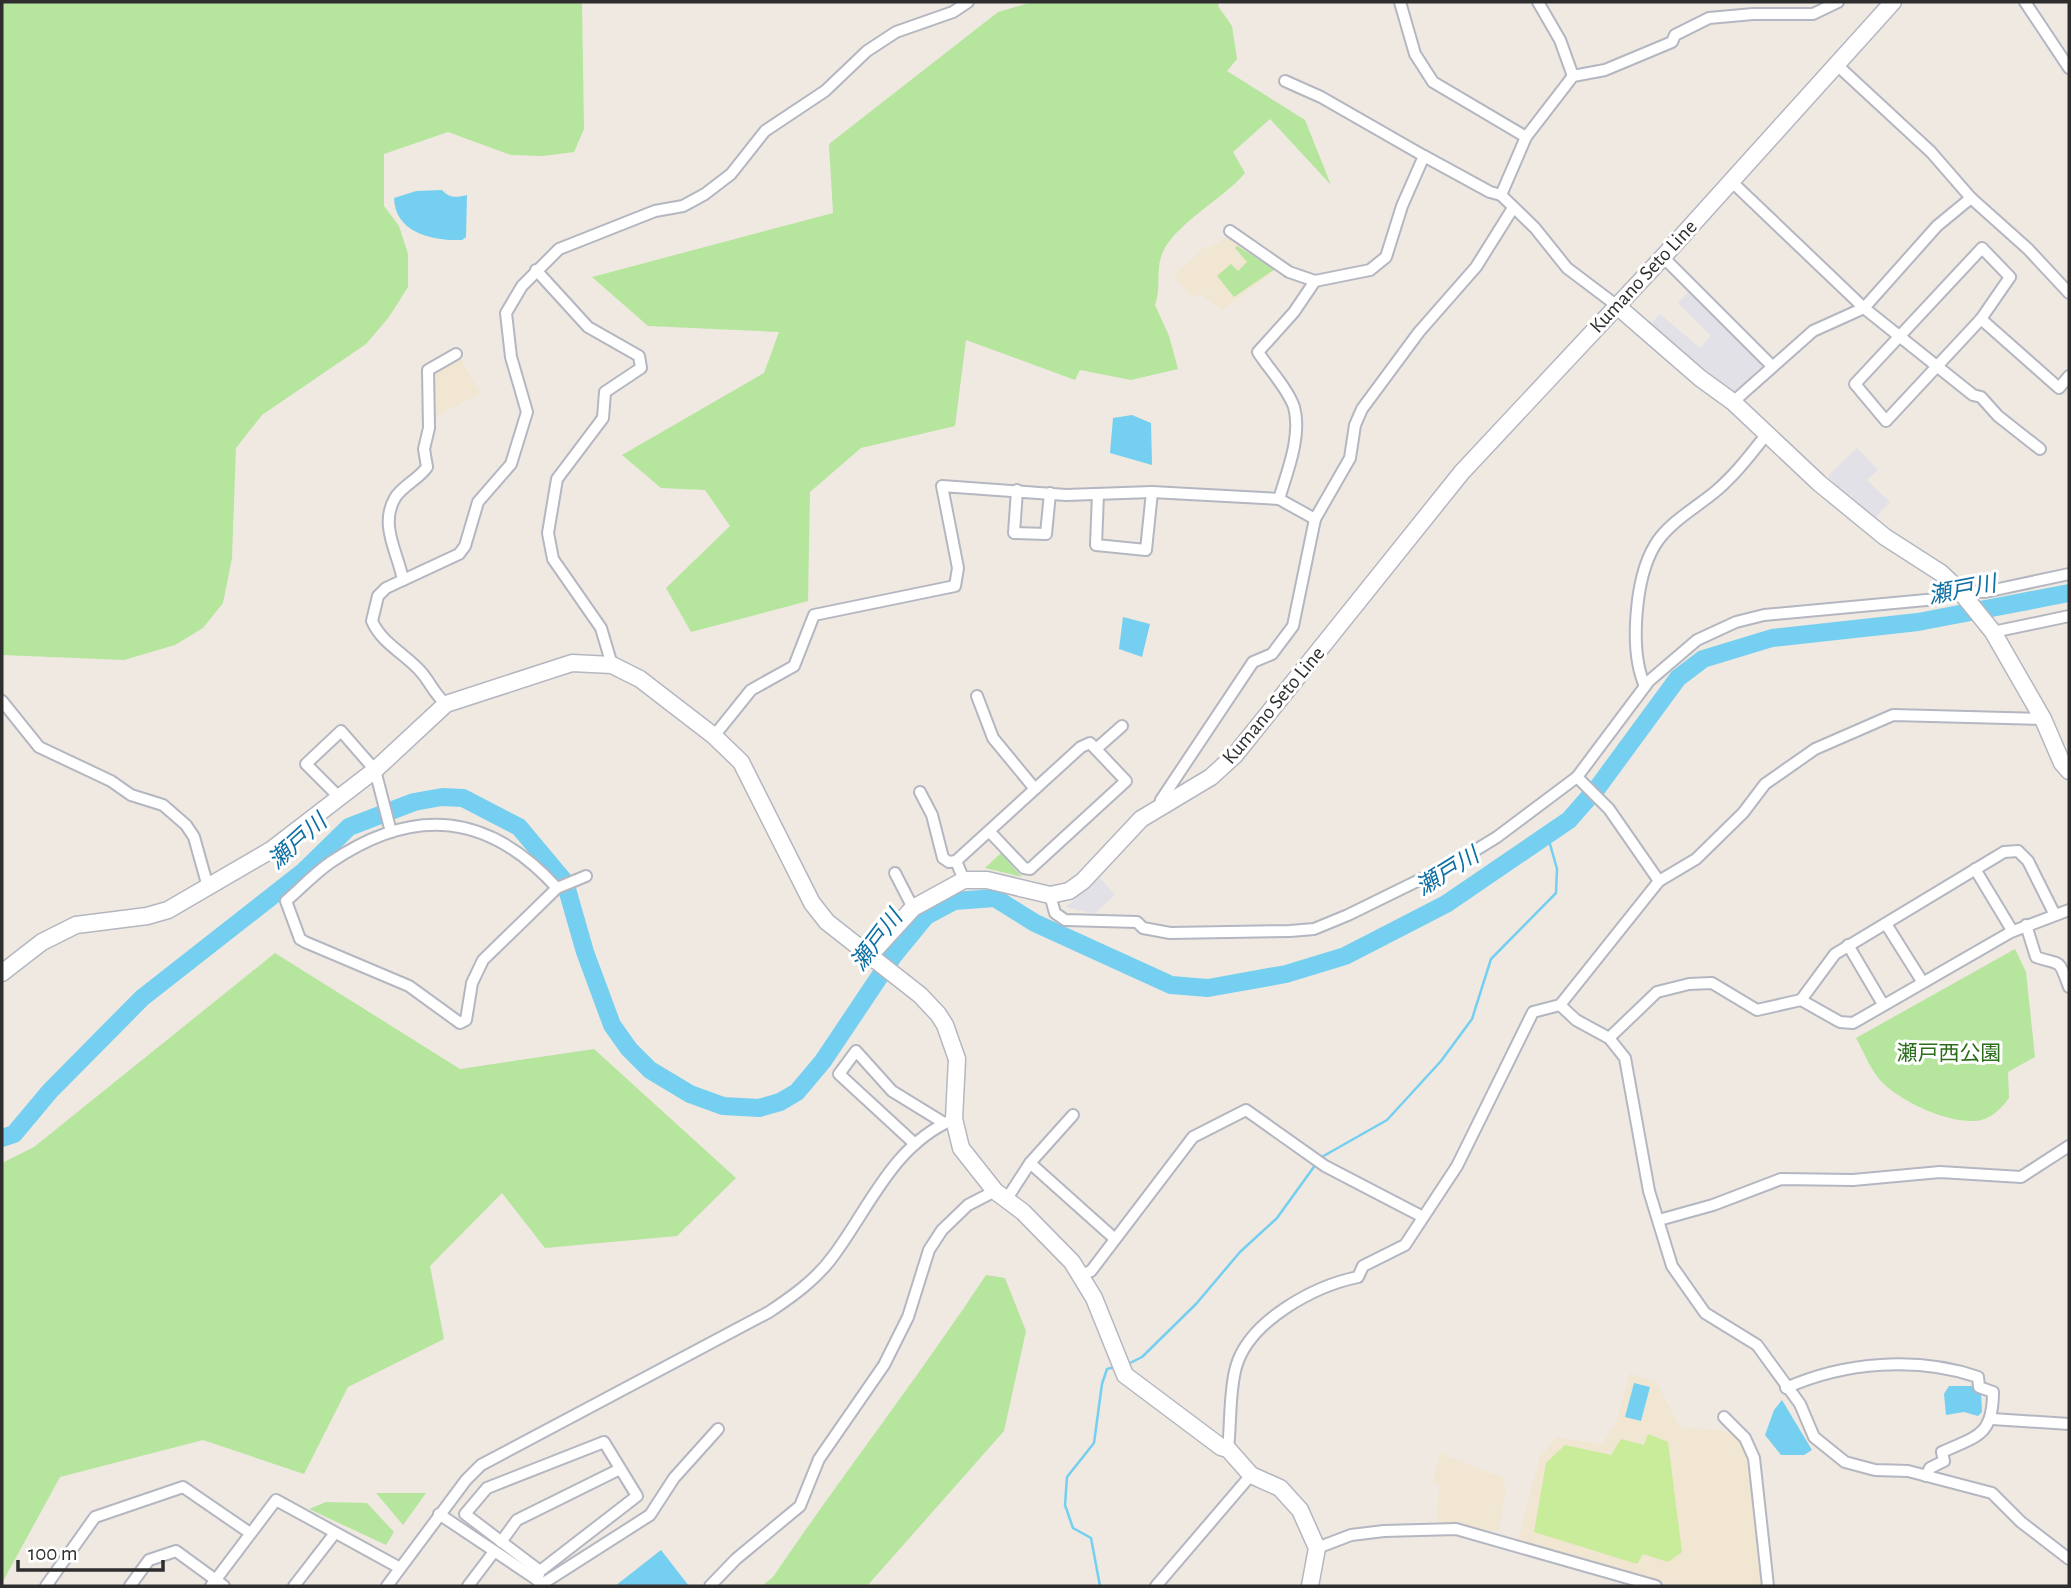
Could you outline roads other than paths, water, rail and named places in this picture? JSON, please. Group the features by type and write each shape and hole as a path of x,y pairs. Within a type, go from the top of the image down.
{"main road":[{"name":"Kumano Seto Line","path":"1050,895 1069,891 1083,881 1133,826 1211,777 1235,755 1462,472 1663,257 1893,2"},
{"path":"1616,305 1700,378 1733,402 1766,435 1885,537 1941,573 1963,594 1992,631 2067,763"},
{"path":"2,973 42,942 76,925 146,916 169,910 271,850 375,770 446,704 572,663 612,665 640,679 714,736 741,762 812,903 827,922 928,1003 945,1025 957,1059 949,1121 961,1147 1001,1195 1023,1212 1081,1275 1108,1328 1120,1366 1153,1398 1221,1447 1228,1449 1251,1475 1280,1488 1300,1510 1317,1548 1311,1586"},
{"path":"873,958 913,908 964,880 987,880 1050,895"}],"street":[{"path":"446,704 422,673 382,638 372,621 378,596 404,580 459,554 465,546 478,502 511,464 527,412 511,357 506,313 509,303 536,270 559,249 655,211 683,206 705,194 731,174 765,131 825,91 867,51 896,32 953,12 968,2"},
{"path":"1400,2 1415,54 1433,82 1526,137"},
{"path":"1538,2 1551,19 1573,76"},
{"path":"1501,195 1526,137 1573,76 1605,70 1672,42 1675,35 1709,18 1766,13 1813,14 1838,2"},
{"path":"2025,2 2069,68"},
{"path":"1837,65 1931,152 1971,198 2028,249 2069,291"},
{"path":"1285,81 1321,97 1423,156 1490,192 1501,195 1567,268 1616,305"},
{"path":"1230,230 1289,272 1315,281 1370,270 1386,257 1402,206 1423,156"},
{"path":"1730,180 1864,308 2040,449"},
{"path":"1733,402 1814,331 1864,308 1937,226 1971,198"},
{"path":"1159,810 1161,800 1253,662 1272,654 1293,626 1315,519 1350,458 1354,425 1362,409 1419,332 1476,267 1513,208"},
{"path":"1982,248 2010,276 1982,319 1886,421 1855,384 1982,248"},
{"path":"1663,257 1772,366"},
{"path":"536,270 588,327 639,356 642,363 641,369 605,393 603,418 557,479 548,533 553,559 601,628 612,665"},
{"path":"1279,499 1296,434 1295,416 1293,405 1258,352 1294,312 1315,281"},
{"path":"1982,319 2059,388 2069,376"},
{"path":"404,580 389,537 391,508 395,497 427,467 424,449 429,428 428,370 456,354"},
{"path":"1645,686 1639,672 1638,608 1641,586 1656,544 1736,473 1766,435"},
{"path":"714,736 751,690 794,666 814,615 955,586 958,568 942,486 1017,489 1050,494 1152,492 1279,499 1315,519"},
{"path":"1017,489 1014,533 1046,534 1050,494"},
{"path":"1098,494 1096,545 1146,550 1152,492"},
{"path":"1050,895 1055,913 1065,920 1137,922 1143,928 1170,933 1314,929 1458,861 1497,837 1578,778 1645,686 1670,660 1697,640 1736,622 1764,615 1937,600 2069,574"},
{"path":"1992,631 2069,616"},
{"path":"976,696 993,738 1035,789"},
{"path":"2,701 39,747 111,781 131,795 163,805 186,825 194,837 208,887"},
{"path":"1228,1449 1236,1367 1260,1326 1340,1281 1358,1277 1363,1266 1405,1245 1457,1166 1533,1012 1560,1005 1660,881 1696,859 1742,813 1765,784 1815,749 1894,715 1978,716 2003,721 2043,719"},
{"path":"1096,749 1122,726"},
{"path":"340,797 306,764 341,731 375,770 380,798 390,828"},
{"path":"956,860 1081,747 1090,743 1126,781 1030,869 1024,868 989,831"},
{"path":"1578,778 1606,807 1660,881"},
{"path":"920,792 932,815 943,858 956,860"},
{"path":"560,886 505,842 474,830 444,825 415,825 390,828 331,863 286,901 300,939 409,986 460,1023 466,1020 472,983 483,960 560,886 586,876"},
{"path":"1801,1000 1821,970 1848,945 2004,852 2018,851 2028,861 2055,915"},
{"path":"956,860 964,880"},
{"path":"1975,869 2010,927"},
{"path":"895,873 913,908"},
{"path":"1609,1038 1657,992 1689,984 1712,983 1757,1010 1801,1000 1840,1022 1853,1023 2026,925 2069,910"},
{"path":"1886,924 1920,978"},
{"path":"2026,925 2036,957 2053,960 2061,965 2069,987"},
{"path":"1848,945 1881,1001"},
{"path":"1560,1005 1576,1020 1609,1038 1625,1058 1649,1191 1672,1266 1705,1313 1757,1345 1800,1405 1814,1437 1846,1462 1875,1470 1908,1471 1992,1493 2021,1522 2069,1559"},
{"path":"387,1586 439,1514 481,1465 769,1312 799,1291 836,1254 887,1172 915,1143 949,1121 892,1091 856,1051 839,1074 915,1143"},
{"path":"1081,1275 1091,1271 1192,1137 1246,1110 1325,1166 1423,1217"},
{"path":"710,1586 736,1559 800,1506 819,1459 884,1365 908,1317 929,1250 942,1230 968,1205 1001,1195 1073,1115"},
{"path":"1659,1220 1713,1205 1782,1179 1853,1180 1940,1172 2021,1177 2069,1146"},
{"path":"1030,1163 1115,1239"},
{"path":"1786,1388 1812,1377 1861,1366 1946,1368 1978,1377 1979,1387 1993,1392 1992,1419 1981,1434 1942,1452 1944,1461 1930,1468 1926,1476"},
{"path":"1724,1417 1745,1438 1754,1458 1768,1586"},
{"path":"1992,1419 2069,1424"},
{"path":"541,1581 650,1515 674,1478 718,1429"},
{"path":"604,1442 618,1470 637,1496 541,1581 501,1542 464,1514 487,1488 604,1442"},
{"path":"501,1542 517,1520 618,1470"},
{"path":"1156,1586 1251,1475"},
{"path":"46,1586 95,1517 183,1487 250,1533"},
{"path":"130,1586 149,1560 176,1551 217,1584 250,1533 276,1500 400,1568"},
{"path":"439,1514 493,1553 541,1581"},
{"path":"1317,1548 1351,1535 1384,1531 1456,1529 1649,1585"},
{"path":"294,1586 335,1533"},
{"path":"468,1586 493,1553"}],"water":[{"path":"442,190 453,197 467,195 466,237 462,240 439,239 418,232 408,227 396,210 394,198 416,191"},
{"path":"1132,415 1151,423 1152,465 1110,453 1113,418"},
{"path":"1123,617 1150,624 1142,657 1119,649"},
{"path":"1634,1383 1650,1387 1641,1421 1625,1417"},
{"path":"1949,1386 1976,1386 1981,1391 1982,1412 1978,1416 1964,1412 1946,1415 1944,1394"},
{"path":"1782,1400 1812,1450 1804,1455 1781,1455 1765,1435 1774,1410"},
{"path":"661,1550 689,1586 615,1586"}],"waterway":[{"name":"瀬戸川","path":"2,1138 14,1134 50,1091 142,998 304,871 349,827 414,802 442,797 463,798 519,827 565,882 585,952 612,1025 629,1049 650,1070 690,1094 723,1106 759,1108 780,1102 797,1092 823,1061 894,955 926,916 954,901 995,898 1035,923 1171,985 1208,988 1286,974 1345,956 1446,904 1569,820 1598,787 1678,678 1703,659 1772,638 1918,622 2069,593"},
{"path":"1320,1158 1387,1120 1441,1061 1472,1019 1491,959 1556,893 1557,869 1550,844 1538,841"},
{"path":"1128,1364 1142,1357 1196,1304 1240,1252 1277,1218 1316,1164"},
{"path":"1100,1586 1091,1538 1073,1528 1065,1505 1067,1477 1094,1443 1102,1384 1107,1369 1115,1367"}],"park label":[{"name":"瀬戸西公園","path":"1949,1053"}]}
